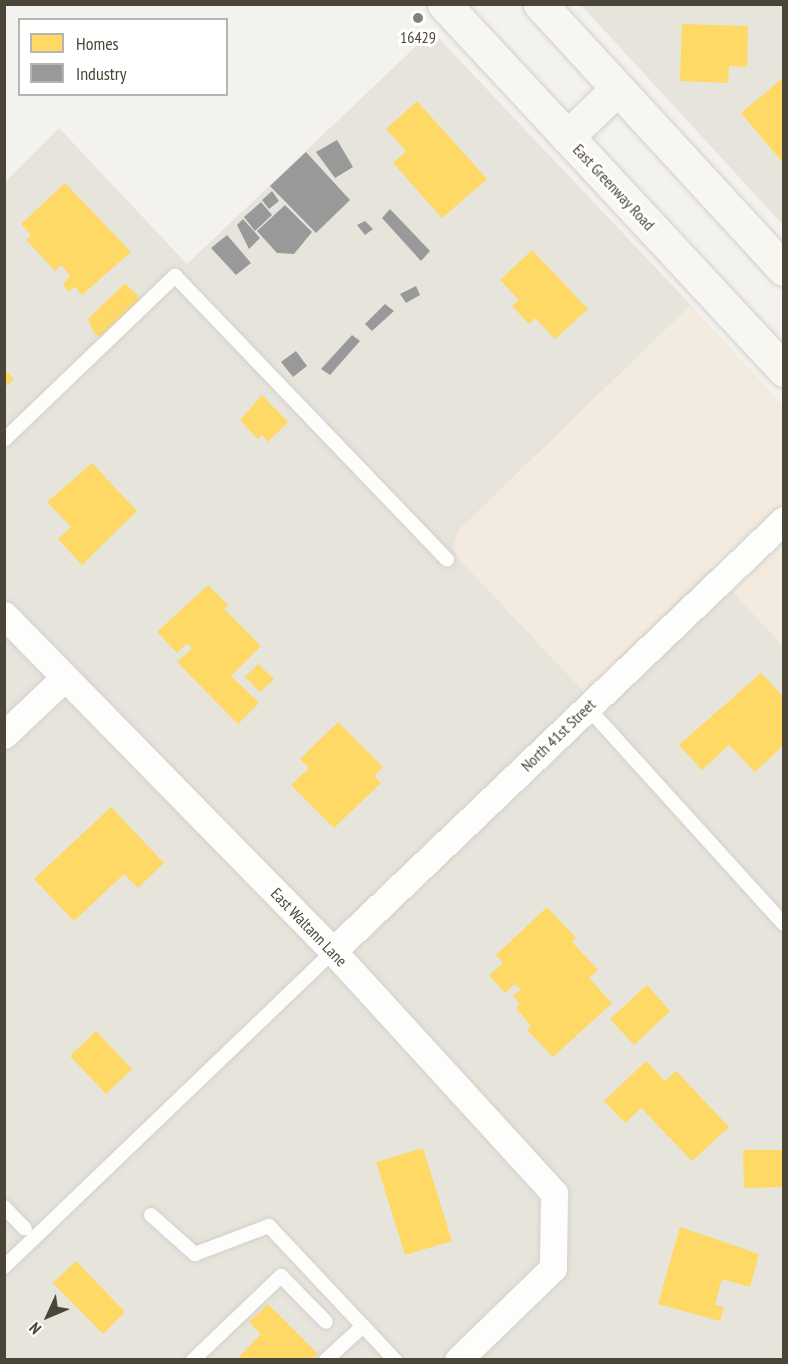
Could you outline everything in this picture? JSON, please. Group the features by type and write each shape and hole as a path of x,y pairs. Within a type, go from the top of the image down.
{"main road":[{"name":"East Greenway Road","path":"444,4 783,370"},
{"path":"540,4 783,269"},
{"path":"567,137 617,89"}],"street":[{"name":"North 41st Street","path":"333,951 783,520"},
{"name":"East Waltann Lane","path":"4,615 333,951 554,1193 553,1268 458,1359"},
{"path":"4,735 64,678"}],"lane":[{"path":"4,440 175,276 447,560"},
{"path":"587,707 783,924"},
{"path":"4,1267 333,951"},
{"path":"4,1207 25,1229"},
{"path":"151,1215 195,1254 269,1226 395,1359"},
{"path":"193,1359 281,1276 326,1322"},
{"path":"326,1359 363,1326"}],"shaded area":[{"path":"581,5 783,5 783,225"},
{"path":"432,31 691,305 458,531 711,568 783,646 783,1359 5,1360 5,182 59,128 187,264"},
{"path":"567,226 640,298 630,307 557,235"},
{"path":"691,305 783,405 783,646 711,568 584,692 458,558 453,547 458,531"}],"building: Homes":[{"path":"682,24 748,26 747,67 729,66 728,83 680,81"},
{"path":"784,77 784,164 741,113"},
{"path":"417,101 487,179 442,218 393,163 406,151 386,129"},
{"path":"65,183 131,252 82,295 75,287 68,291 63,285 70,275 61,265 55,271 26,240 31,235 21,224"},
{"path":"532,250 588,309 555,339 535,318 529,324 512,306 519,300 500,280"},
{"path":"125,283 145,303 104,340 94,333 88,319"},
{"path":"4,369 14,379 4,388"},
{"path":"262,395 288,422 268,442 262,435 258,439 240,420"},
{"path":"92,463 137,511 82,565 58,539 71,527 47,502"},
{"path":"208,585 228,605 224,609 261,646 231,676 259,703 238,724 177,662 192,648 187,643 177,653 157,632"},
{"path":"258,664 274,679 260,692 245,677"},
{"path":"761,673 784,697 784,745 755,772 729,745 702,770 679,745"},
{"path":"338,722 383,767 374,776 381,783 334,828 291,785 309,768 300,759"},
{"path":"111,807 164,863 138,888 124,874 74,921 34,879"},
{"path":"547,907 576,938 572,942 598,970 589,978 612,1003 553,1057 527,1030 531,1026 516,1008 520,1004 513,996 521,989 515,984 505,993 489,975 503,963 496,955"},
{"path":"647,985 670,1011 634,1045 610,1019"},
{"path":"96,1031 132,1069 106,1094 70,1056"},
{"path":"646,1061 665,1081 676,1071 729,1127 692,1161 641,1108 625,1123 604,1101"},
{"path":"423,1148 452,1241 405,1255 376,1162"},
{"path":"743,1150 784,1150 784,1187 744,1188"},
{"path":"680,1227 759,1254 750,1287 722,1279 715,1305 724,1307 720,1321 658,1304"},
{"path":"76,1261 125,1312 103,1334 53,1283"},
{"path":"268,1304 318,1354 312,1360 236,1360 261,1334 249,1322"}],"building: Industry":[{"path":"337,140 353,167 335,178 316,152"},
{"path":"306,152 350,200 316,233 270,186"},
{"path":"272,191 279,201 269,209 262,200"},
{"path":"261,202 272,215 255,231 244,217"},
{"path":"285,205 312,232 294,254 277,253 257,231"},
{"path":"390,209 430,251 421,261 382,218"},
{"path":"243,219 260,238 249,249 237,225"},
{"path":"365,221 373,229 365,235 357,225"},
{"path":"227,235 251,263 236,275 211,248"},
{"path":"416,286 420,295 406,303 400,294"},
{"path":"385,304 394,311 372,331 365,324"},
{"path":"352,335 360,341 330,375 321,369"},
{"path":"296,351 307,366 293,377 281,362"}],"place":[{"name":"16429","path":"418,18"}]}
